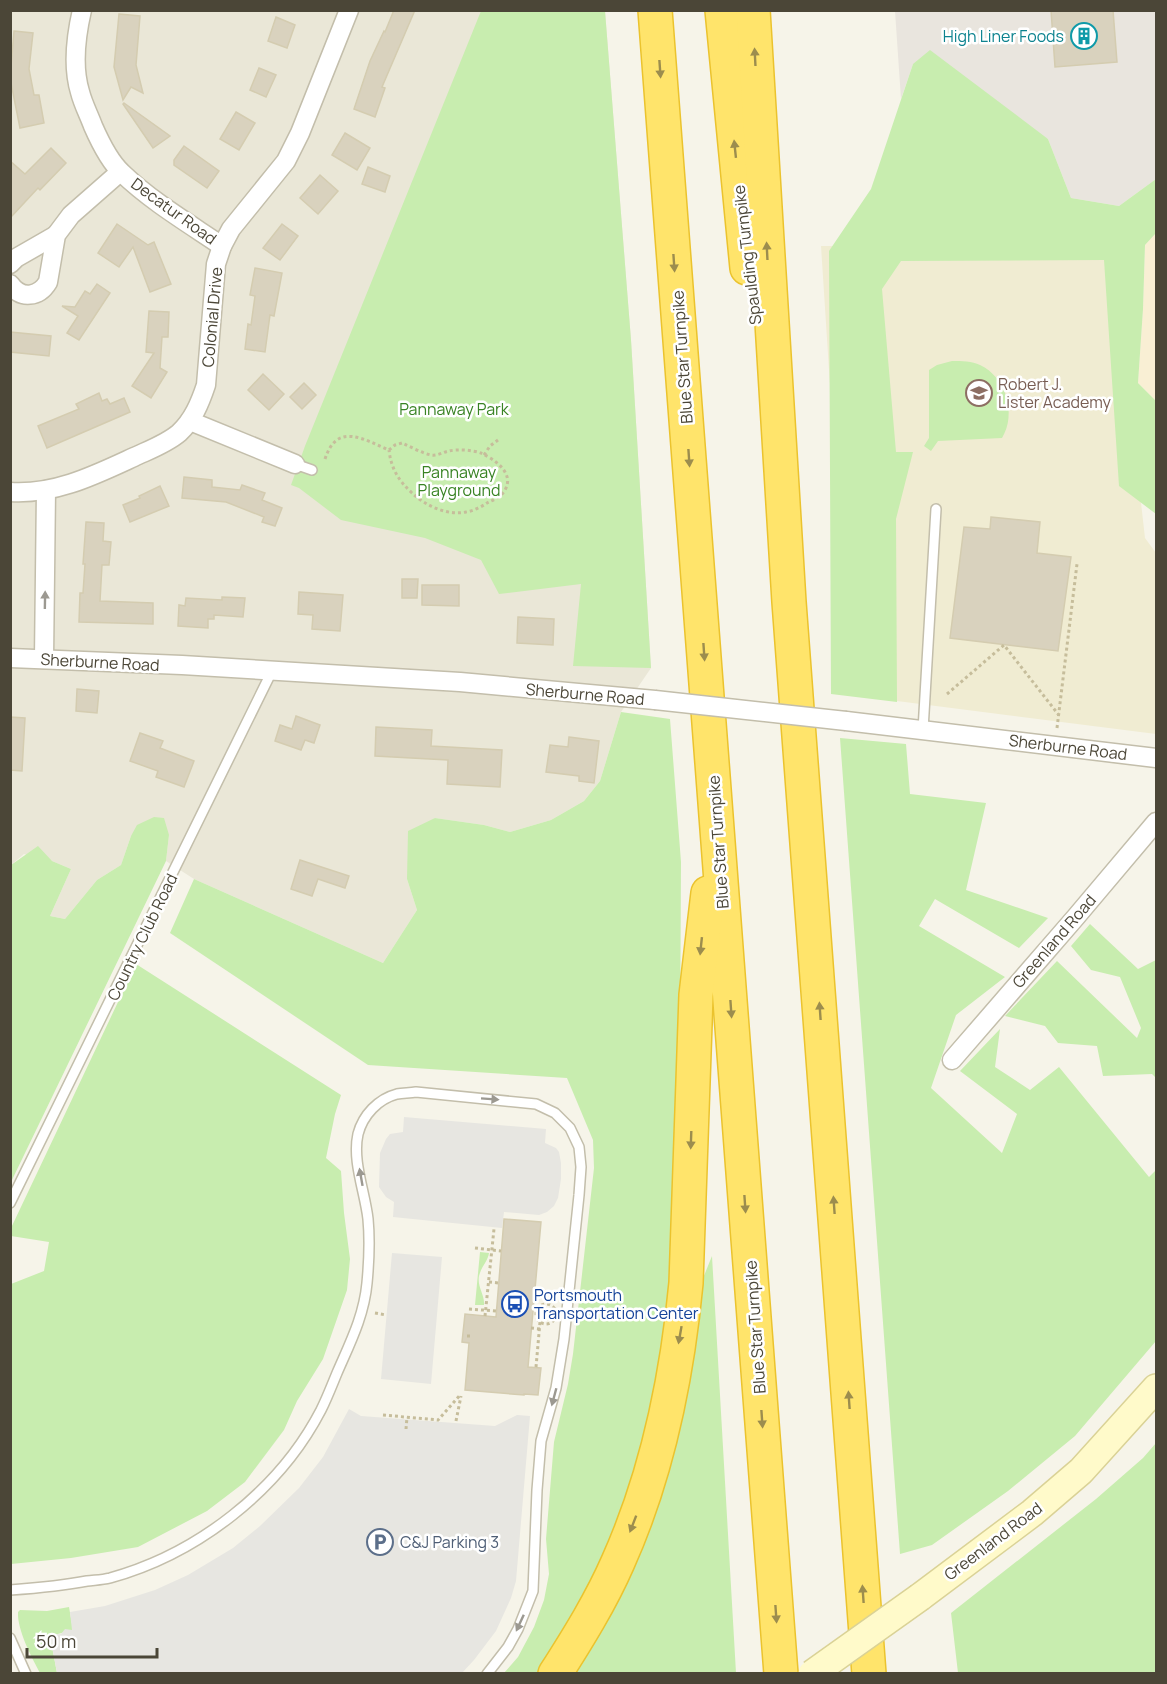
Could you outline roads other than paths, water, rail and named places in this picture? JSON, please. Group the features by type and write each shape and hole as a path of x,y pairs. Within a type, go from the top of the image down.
{"highway":[{"name":"Blue Star Turnpike","path":"656,10 781,1674"},
{"name":"Spaulding Turnpike","path":"722,10 746,264 782,498"},
{"path":"753,10 782,498 869,1674"},
{"path":"555,1674 590,1617 618,1562 641,1504 672,1385 686,1283 696,995 717,825"}],"main road":[{"name":"Greenland Road","path":"812,1674 1032,1513 1081,1472 1156,1388"}],"street":[{"name":"Decatur Road","path":"81,10 75,59 79,90 107,154 120,172 146,193 222,246"},
{"name":"Colonial Drive","path":"10,492 26,493 46,490 100,473 164,443 178,434 190,421 206,385 216,264 222,246 231,229 286,161 300,133 349,10"},
{"path":"10,264 16,258 56,235 71,215 120,172"},
{"path":"10,284 25,295 32,295 45,288 56,235"},
{"path":"190,421 304,467"},
{"path":"44,659 46,490"},
{"name":"Sherburne Road","path":"10,658 460,682 846,720 1156,758"},
{"name":"Greenland Road","path":"952,1060 1156,822"}],"lane":[{"path":"923,730 936,509"},
{"name":"Country Club Road","path":"10,1203 272,671"},
{"path":"10,1590 66,1586 109,1578 146,1566 195,1542 240,1509 266,1485 295,1450 321,1411 363,1311 367,1284 369,1235 357,1157 358,1135 365,1115 380,1102 397,1094 416,1092 536,1104 555,1113 570,1128 579,1147 581,1167 579,1195 564,1340 556,1388 542,1441 536,1502 533,1591 518,1629 508,1647 487,1674"},
{"path":"10,1638 26,1674"}],"place":[{"name":"High Liner Foods","path":"1084,36"},
{"name":"Robert J. Lister Academy","path":"979,393"},
{"name":"Portsmouth Transportation Center","path":"515,1304"},
{"name":"C&J Parking 3","path":"380,1542"}],"park label":[{"name":"Pannaway Park","path":"454,409"},
{"name":"Pannaway Playground","path":"459,481"}]}
